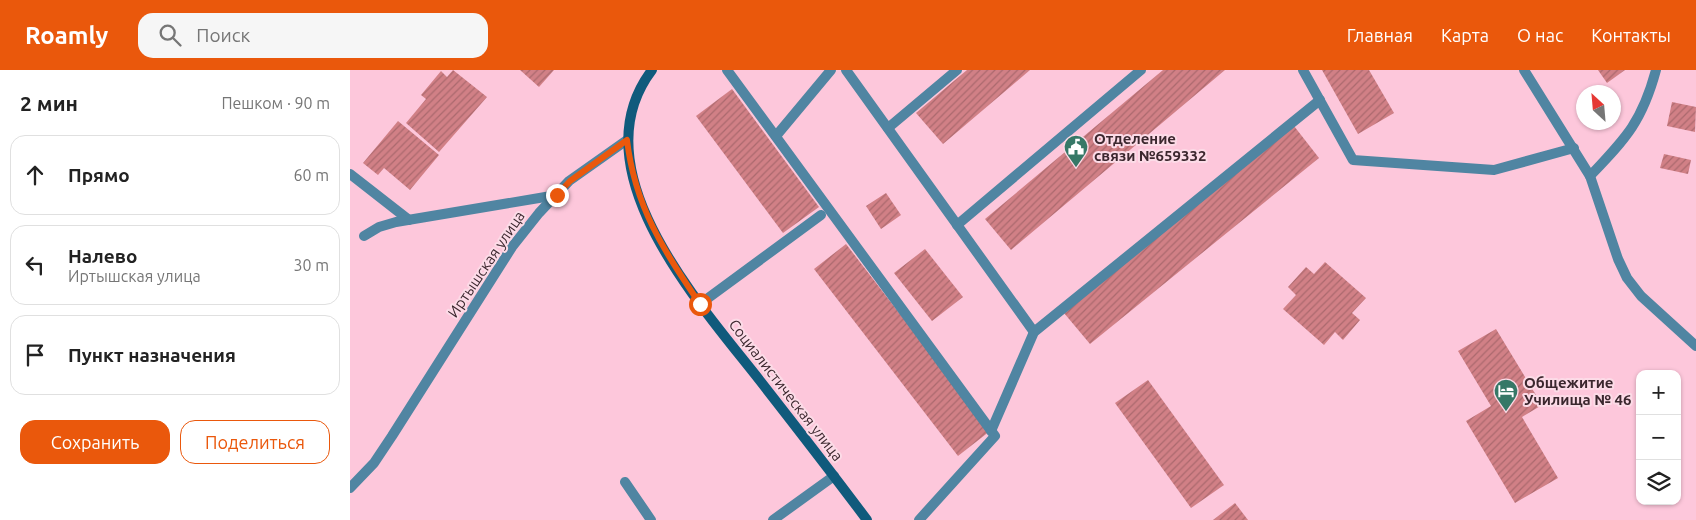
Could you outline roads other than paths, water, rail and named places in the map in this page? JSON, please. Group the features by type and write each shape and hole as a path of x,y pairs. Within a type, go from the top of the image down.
{"main road":[{"path":"627,140 635,100 643,82 652,70"},
{"name":"Социалистическая улица","path":"627,140 631,172 649,222 700,304 867,520"}],"street":[{"path":"727,70 995,436 919,520"},
{"path":"776,136 831,70"},
{"path":"846,70 1034,332"},
{"path":"888,128 957,70"},
{"path":"958,225 1141,70"},
{"path":"1303,70 1353,160 1494,170 1574,148"},
{"path":"1524,70 1590,176 1618,259 1627,278 1641,296 1696,346"},
{"path":"1590,176 1628,134 1641,116 1656,70"},
{"path":"991,431 1034,332 1320,100"},
{"name":"Иртышская улица","path":"350,488 374,463 512,247 570,181 627,140"},
{"path":"350,174 409,220"},
{"path":"364,236 379,227 409,220 557,195"},
{"path":"700,304 821,215"},
{"path":"773,520 834,476"},
{"path":"624,482 651,520"}],"place":[{"name":"Отделение связи №659332","path":"1076,168"},
{"name":"Общежитие Училища № 46","path":"1506,412"}]}
